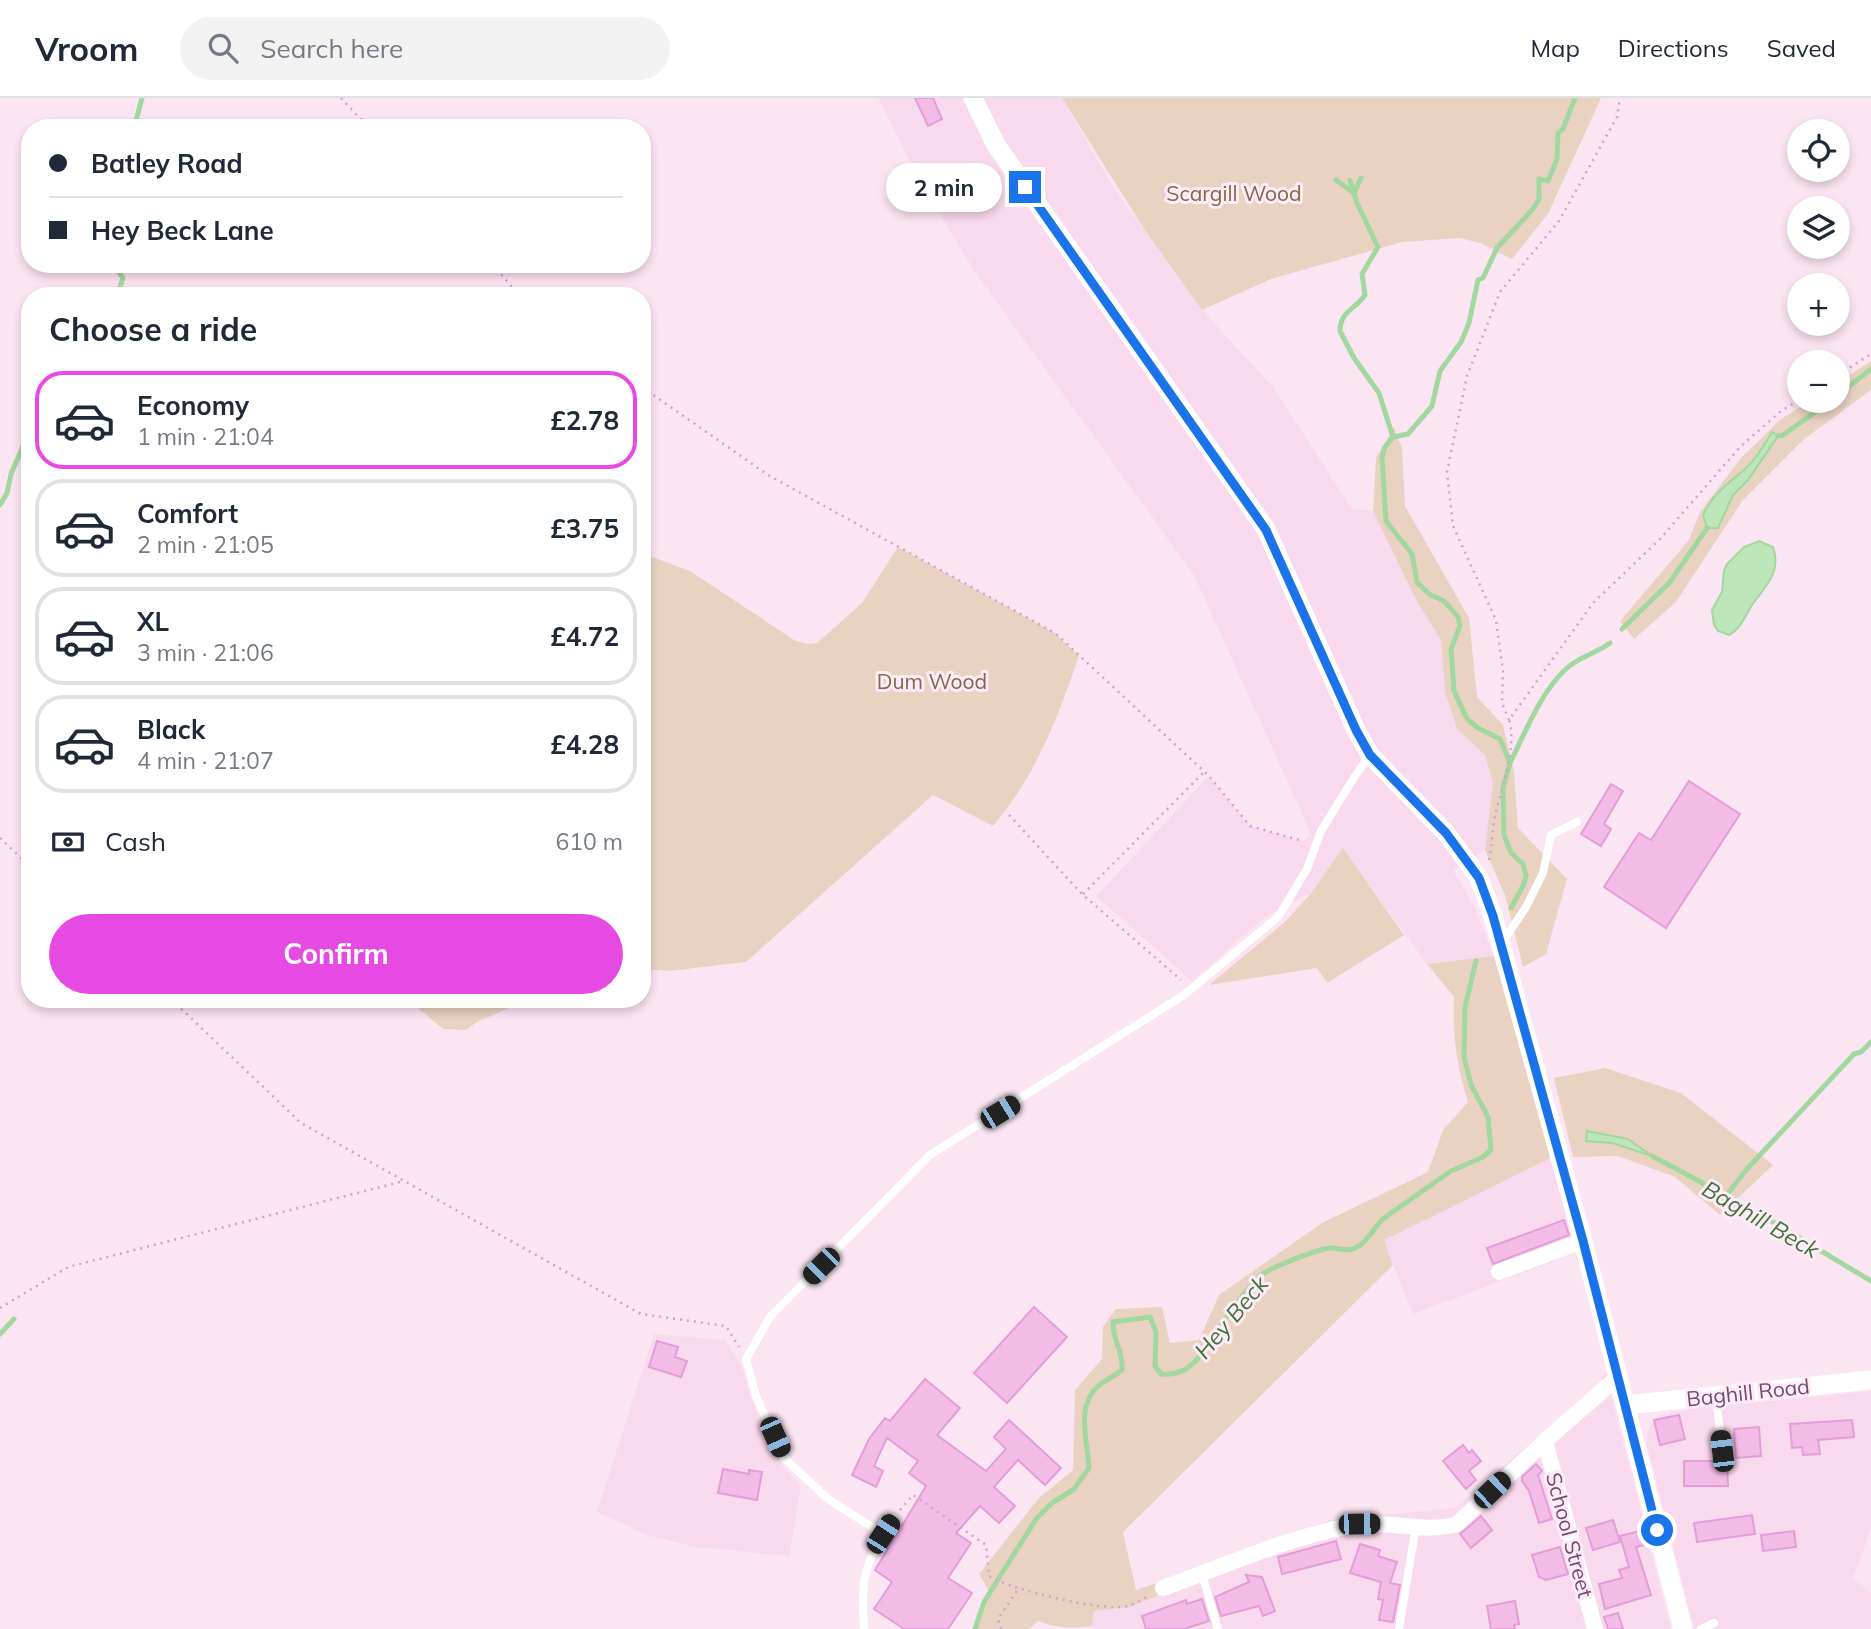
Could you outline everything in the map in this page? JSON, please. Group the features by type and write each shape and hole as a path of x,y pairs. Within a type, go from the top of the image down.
{"street":[{"path":"974,98 996,145 1266,530 1356,730 1370,755 1446,833 1479,878 1502,942 1583,1241 1683,1629"},
{"path":"1499,1272 1583,1241"},
{"path":"1163,1588 1325,1531 1359,1524 1443,1529 1457,1524 1618,1377"},
{"name":"Baghill Road","path":"1625,1405 1871,1380"},
{"name":"School Street","path":"1545,1441 1595,1629"}],"lane":[{"path":"883,1534 828,1499 784,1458 756,1396 746,1359 770,1317 930,1156 1191,989 1278,917 1307,869 1321,831 1370,755"},
{"path":"1502,942 1526,907 1543,873 1551,835 1577,822"},
{"path":"1716,1396 1722,1451"},
{"path":"864,1629 862,1588 868,1560 894,1518"},
{"path":"1399,1629 1416,1526"},
{"path":"1202,1574 1218,1629"},
{"path":"1701,1629 1714,1623"}],"path":[{"path":"341,98 361,119"},
{"path":"1479,878 1490,858 1493,823 1513,732 1502,703 1503,671 1496,620 1453,526 1447,472 1467,376 1500,292 1559,221 1617,117 1620,98"},
{"path":"500,273 512,287"},
{"path":"1850,367 1871,354"},
{"path":"651,393 768,475 1055,633 1204,772 1250,826 1303,841 1321,831"},
{"path":"1509,720 1593,603 1660,539 1740,446 1787,408"},
{"path":"1082,894 1204,772"},
{"path":"1009,815 1082,894 1191,989"},
{"path":"0,838 21,858"},
{"path":"180,1008 301,1123 641,1314 726,1325 746,1359"},
{"path":"0,1308 68,1267 404,1181"},
{"path":"894,1518 913,1495 986,1545 989,1576 1018,1589 1086,1603 1126,1606 1163,1588"},
{"path":"1001,1629 998,1619 1018,1589"}],"shaded area":[{"path":"878,98 1062,98 1113,187 1202,310 1273,387 1352,509 1373,511 1416,600 1441,640 1445,692 1457,729 1485,754 1493,783 1485,850 1453,870 1474,906 1494,956 1427,964 1343,849 1312,892 1265,917 1192,981 1096,896 1209,776 1250,826 1303,841 1312,836 1194,575 975,272 917,176"},
{"path":"1772,432 1778,436 1748,480 1733,495 1718,528 1707,528 1703,515 1711,501 1749,465"},
{"path":"1759,541 1773,547 1775,564 1771,579 1737,629 1729,635 1718,631 1714,625 1712,610 1722,592 1727,564 1744,547"},
{"path":"1587,1131 1628,1139 1652,1156 1612,1143 1586,1141"},
{"path":"1551,1158 1576,1253 1413,1314 1383,1240"},
{"path":"654,1334 725,1340 741,1365 752,1401 775,1457 801,1486 789,1556 695,1547 650,1536 597,1512"},
{"path":"1605,1371 1671,1629 1094,1629 1092,1626 1094,1611 1129,1607 1156,1598 1160,1582 1330,1520 1455,1508 1600,1383"},
{"path":"1871,1391 1871,1529 1853,1579 1871,1593 1871,1629 1694,1629 1647,1445 1647,1432 1651,1424 1657,1416 1690,1409"}],"green space":[{"name":"Scargill Wood","path":"1062,98 1601,98 1548,214 1512,259 1480,243 1460,238 1402,242 1271,279 1202,310 1146,232"},
{"path":"1871,361 1871,390 1850,405 1850,375"},
{"path":"1791,413 1840,413 1803,440 1743,500 1676,602 1634,639 1620,621 1689,540 1700,512 1741,458"},
{"path":"1394,427 1402,448 1405,506 1469,618 1477,697 1503,725 1514,771 1518,828 1567,879 1546,954 1523,967 1505,895 1485,850 1493,783 1485,755 1457,729 1445,692 1441,640 1416,600 1373,511 1376,458"},
{"name":"Dum Wood","path":"898,547 1055,633 1079,656 1054,724 1034,766 993,826 933,795 746,962 669,971 651,970 651,556 690,571 794,640 806,644 817,643 862,603"},
{"path":"1343,848 1404,935 1327,983 1317,968 1209,985 1286,921 1312,892"},
{"path":"1494,956 1551,1158 1384,1240 1393,1265 1123,1532 1136,1590 1160,1582 1156,1597 1129,1607 1094,1611 1092,1626 1064,1627 1038,1621 1029,1629 975,1629 990,1592 979,1574 1039,1498 1073,1470 1075,1390 1102,1359 1103,1327 1116,1309 1162,1307 1170,1343 1199,1340 1219,1295 1322,1223 1428,1172 1443,1130 1468,1102 1456,1051 1454,997 1427,964"},
{"path":"418,1008 509,1008 466,1030 443,1029"},
{"path":"1605,1068 1681,1093 1773,1165 1720,1215 1675,1177 1618,1156 1573,1157 1554,1078"}],"building":[{"path":"915,98 933,98 942,119 928,126"},
{"path":"1689,781 1740,814 1666,928 1604,887 1639,833 1651,840"},
{"path":"1611,784 1623,791 1604,824 1611,829 1601,846 1581,834"},
{"path":"1564,1220 1569,1235 1493,1264 1487,1248"},
{"path":"1034,1307 1067,1337 1007,1403 974,1373"},
{"path":"657,1341 678,1347 675,1357 687,1361 681,1377 649,1367"},
{"path":"925,1379 960,1408 937,1435 986,1471 1006,1449 994,1437 1009,1420 1061,1468 1045,1485 1018,1460 994,1487 1015,1506 999,1523 980,1506 956,1533 971,1543 948,1578 972,1593 948,1629 904,1629 874,1609 892,1582 875,1570 926,1486 909,1473 918,1461 887,1438 874,1466 883,1471 876,1487 852,1475 869,1439 885,1418 890,1421"},
{"path":"1679,1415 1685,1439 1660,1445 1654,1420"},
{"path":"1852,1420 1854,1437 1818,1440 1820,1454 1803,1455 1802,1447 1792,1448 1790,1424"},
{"path":"1759,1427 1761,1456 1736,1458 1734,1429"},
{"path":"1463,1445 1469,1453 1472,1450 1481,1461 1469,1471 1476,1480 1466,1489 1443,1461"},
{"path":"1684,1461 1727,1461 1728,1486 1684,1486"},
{"path":"1536,1464 1542,1471 1538,1475 1552,1519 1539,1523 1529,1491 1522,1481 1522,1477"},
{"path":"723,1469 749,1474 749,1470 762,1472 757,1500 718,1493"},
{"path":"1752,1515 1755,1534 1697,1542 1694,1523"},
{"path":"1481,1516 1492,1530 1471,1548 1460,1534"},
{"path":"1613,1520 1620,1542 1593,1550 1586,1528"},
{"path":"1644,1530 1648,1544 1636,1547 1651,1595 1605,1609 1599,1584 1622,1578 1619,1570 1629,1567 1620,1536"},
{"path":"1794,1531 1796,1547 1763,1551 1761,1535"},
{"path":"1336,1541 1341,1559 1282,1574 1278,1557"},
{"path":"1360,1544 1380,1550 1378,1556 1397,1562 1390,1583 1400,1585 1393,1622 1379,1620 1383,1600 1378,1599 1381,1582 1350,1573"},
{"path":"1560,1547 1568,1574 1546,1580 1539,1577 1532,1555"},
{"path":"1246,1575 1262,1577 1275,1611 1263,1616 1259,1606 1221,1616 1215,1597 1249,1582"},
{"path":"1202,1599 1209,1621 1184,1629 1146,1629 1142,1616 1186,1600 1187,1604"},
{"path":"1515,1601 1519,1624 1514,1625 1515,1629 1491,1629 1487,1606"},
{"path":"1618,1613 1623,1629 1608,1629 1604,1617"}],"waterway":[{"path":"136,119 142,98"},
{"path":"1393,437 1408,434 1432,406 1440,371 1461,342 1469,323 1478,280 1483,278 1497,248 1539,199 1539,179 1548,181 1557,159 1558,133 1563,129 1575,98"},
{"path":"1336,180 1354,193 1361,178"},
{"path":"1350,180 1357,203 1378,247 1362,274 1365,295 1342,319 1340,331 1354,358 1379,393 1393,437 1385,447 1382,457 1386,521 1412,554 1417,582 1429,594 1444,601 1458,617 1460,626 1451,649 1454,691 1467,719 1500,739 1510,763 1503,788 1504,835 1511,853 1523,864 1526,875 1511,908"},
{"path":"119,273 123,278 120,287"},
{"path":"1850,386 1871,369"},
{"path":"1778,436 1814,413"},
{"path":"0,505 7,493 11,474 21,451"},
{"path":"1622,629 1670,582 1707,528"},
{"path":"1510,763 1534,713 1558,677 1572,664 1610,643"},
{"name":"Hey Beck","path":"975,1629 984,1602 1036,1519 1052,1503 1073,1490 1089,1468 1084,1425 1087,1404 1098,1386 1122,1370 1113,1322 1150,1317 1156,1332 1155,1366 1161,1374 1183,1371 1199,1358 1236,1304 1260,1276 1315,1252 1330,1248 1355,1248 1364,1242 1384,1218 1451,1171 1483,1157 1491,1150 1488,1117 1471,1085 1464,1057 1465,1007 1476,961"},
{"path":"1723,1200 1746,1170 1854,1054 1861,1052 1871,1042"},
{"name":"Baghill Beck","path":"1652,1156 1701,1182 1723,1200 1775,1223 1871,1281"},
{"path":"0,1334 14,1319"}],"route":[{"path":"1025,187 1266,530 1356,730 1370,755 1446,833 1479,878 1507,957 1657,1530"}]}
